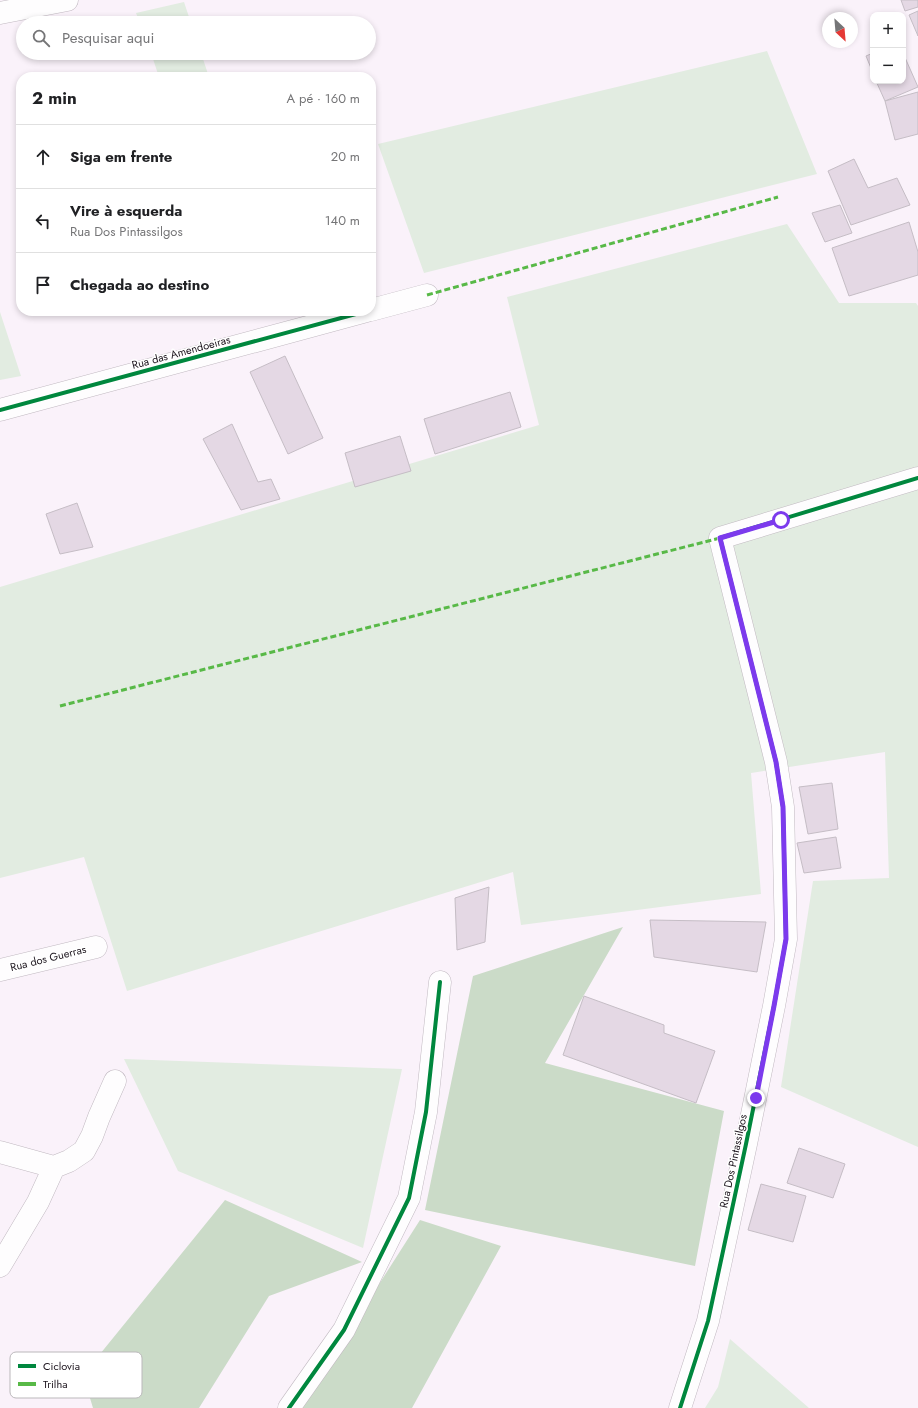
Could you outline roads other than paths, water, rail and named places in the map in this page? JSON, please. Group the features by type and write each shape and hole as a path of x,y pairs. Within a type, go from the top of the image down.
{"street":[{"path":"0,13 68,0"},
{"path":"376,309 427,295"},
{"name":"Rua das Amendoeiras","path":"0,410 348,316"},
{"name":"Rua Dos Pintassilgos","path":"680,1408 708,1321 746,1144 786,939 783,807 776,762 720,538 918,478"},
{"name":"Rua dos Guerras","path":"0,970 96,947"},
{"path":"289,1408 344,1330 409,1198 426,1112 440,982"},
{"path":"0,1152 54,1167 69,1161 84,1151 92,1136 101,1111 115,1081"},
{"path":"0,1266 38,1202 54,1167"}]}
